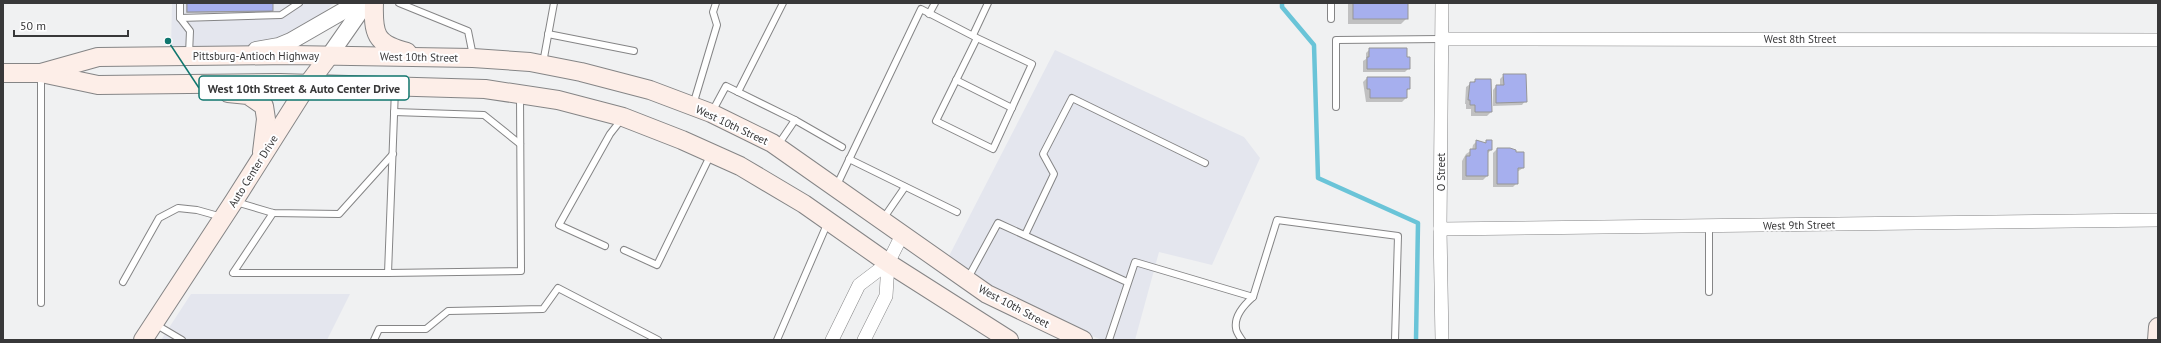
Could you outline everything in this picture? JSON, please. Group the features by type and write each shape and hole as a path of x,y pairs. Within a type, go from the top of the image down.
{"main road":[{"path":"374,3 373,25 377,38 389,48 429,58"},
{"name":"Pittsburg-Antioch Highway","path":"41,73 98,57 329,56"},
{"name":"West 10th Street","path":"329,56 473,58 543,65 582,72 650,90 693,106 777,146 881,221 987,294 1083,340"},
{"name":"Auto Center Drive","path":"143,340 224,217 308,84 329,56"},
{"name":"Pittsburg-Antioch Highway","path":"3,73 41,73 98,85 167,86 280,83 308,84"},
{"path":"308,84 485,89 558,100 623,117 712,153 746,170 804,204 888,263 1009,340"},
{"path":"167,86 248,95 256,99 264,106 266,119 261,158"},
{"path":"2157,340 2158,327"}],"street":[{"path":"235,56 239,53 279,46 291,41 357,3"},
{"name":"Auto Center Drive","path":"329,56 366,3"},
{"name":"O Street","path":"1442,3 1440,229 1442,340"},
{"name":"West 8th Street","path":"1442,39 2158,40"},
{"name":"West 9th Street","path":"1440,229 2158,220"},
{"path":"864,340 886,296 888,263 902,235"},
{"path":"832,340 859,285 888,263"}],"lane":[{"path":"180,3 180,18 190,31 189,56"},
{"path":"180,18 281,15 300,3"},
{"path":"399,3 468,31 473,58"},
{"path":"543,65 554,3"},
{"path":"693,106 718,25 713,12 716,3"},
{"path":"738,92 783,3"},
{"path":"929,14 935,3"},
{"path":"835,188 920,9 929,14 975,36 1032,64 993,149 936,121 956,80 975,36 988,3"},
{"path":"1331,3 1332,19"},
{"path":"548,34 634,51"},
{"path":"1336,107 1336,40 1442,39"},
{"path":"41,73 41,303"},
{"path":"956,80 1012,108"},
{"path":"712,114 726,86 795,120 842,147"},
{"path":"388,273 395,87"},
{"path":"274,213 233,273 521,271 520,94"},
{"path":"1025,236 1054,174 1043,154 1072,98 1205,163"},
{"path":"394,112 484,115 520,144"},
{"path":"604,246 559,225 610,134 623,117"},
{"path":"777,146 795,120"},
{"path":"624,250 657,265 712,153"},
{"path":"234,201 274,213 339,214 393,154"},
{"path":"849,159 957,212"},
{"path":"881,221 905,187"},
{"path":"123,282 159,218 178,208 197,210 224,217"},
{"path":"1242,340 1236,328 1238,317 1244,305 1253,297 1277,220 1398,236 1395,340"},
{"path":"777,340 829,221"},
{"path":"967,280 998,223 1127,282"},
{"path":"1709,226 1709,292"},
{"path":"1109,340 1127,282 1135,262 1253,297"},
{"path":"374,340 379,329 426,329 448,311 543,309 558,288 658,340"},
{"path":"154,323 182,340"}],"shaded area":[{"path":"172,3 334,3 309,26 253,46 171,47"},
{"path":"1055,50 1244,137 1260,158 1212,265 1159,252 1135,340 1102,340 1034,312 948,258"},
{"path":"191,294 350,294 327,340 161,340"}],"building":[{"path":"187,3 273,3 273,11 187,12"},
{"path":"1353,3 1408,3 1408,19 1353,19"},
{"path":"1369,48 1407,48 1407,57 1410,57 1410,69 1367,69"},
{"path":"1503,74 1526,74 1527,102 1496,103 1496,85 1504,85"},
{"path":"1367,77 1410,77 1410,89 1407,89 1407,98 1370,98 1370,89 1367,89"},
{"path":"1475,79 1491,79 1492,112 1475,112 1475,105 1470,105 1470,100 1468,100 1470,82 1475,82"},
{"path":"1476,140 1486,143 1486,140 1492,140 1492,150 1488,150 1488,176 1466,176 1466,156 1470,156 1470,149 1476,149"},
{"path":"1497,148 1510,148 1516,150 1516,152 1524,152 1524,168 1518,168 1518,184 1497,184"}],"waterway":[{"path":"1282,3 1282,7 1314,45 1318,178 1418,223 1416,340"}],"place":[{"name":"West 10th Street & Auto Center Drive","path":"168,41"}]}
